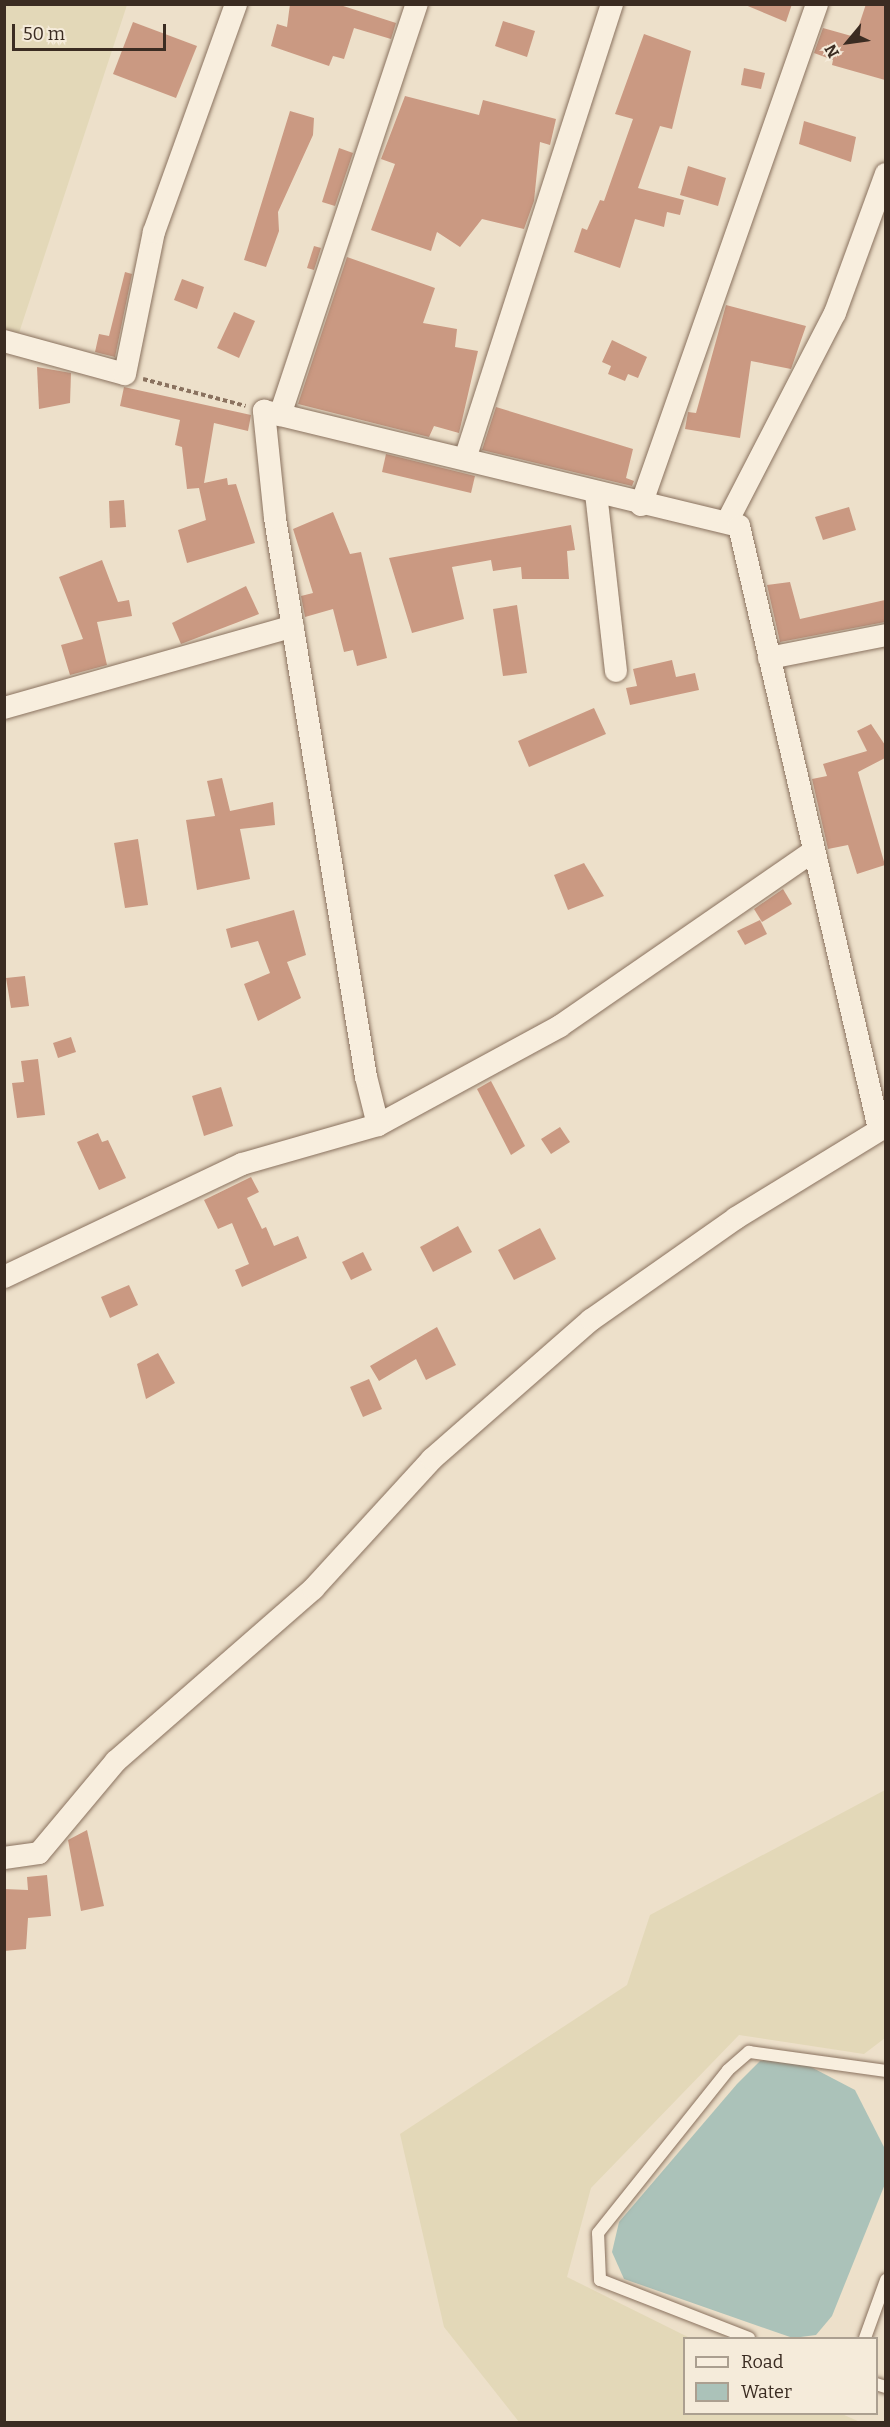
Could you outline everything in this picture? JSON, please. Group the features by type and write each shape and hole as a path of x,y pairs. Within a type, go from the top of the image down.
{"street":[{"path":"4,341 125,374 154,232 236,4"},
{"path":"378,1125 366,1077 293,626 272,413 417,4"},
{"path":"466,456 612,4"},
{"path":"641,506 817,4"},
{"path":"727,522 835,313 885,174"},
{"path":"4,1858 39,1852 116,1761 304,1597 432,1458 591,1320 736,1218 882,1127 811,853 739,526 641,506 466,456 272,413"},
{"path":"596,493 616,671"},
{"path":"4,708 293,626"},
{"path":"769,658 885,635"},
{"path":"4,1277 242,1164 378,1125 561,1026 811,853"}],"lane":[{"path":"746,2337 600,2280 598,2233 728,2070 749,2052 885,2071"},
{"path":"865,2337 885,2280"}],"path":[{"path":"125,374 272,413"}],"shaded area":[{"path":"4,5 127,5 19,333 4,329"},
{"path":"885,1790 885,2038 864,2054 739,2035 591,2188 567,2277 688,2337 683,2337 683,2415 844,2415 860,2422 519,2422 444,2327 400,2134 627,1985 650,1915"}],"water":[{"path":"788,2055 855,2090 885,2149 885,2184 832,2316 816,2335 790,2337 624,2279 612,2252 619,2222 737,2084 760,2061"}],"building":[{"path":"290,4 337,4 396,23 391,39 354,28 344,59 333,56 329,66 271,46 277,24 287,27"},
{"path":"743,4 792,4 786,22"},
{"path":"866,4 885,4 885,80 832,65 833,60 814,53 823,28 855,37"},
{"path":"503,21 535,31 527,57 495,46"},
{"path":"133,22 197,46 176,98 113,74"},
{"path":"644,34 691,51 672,129 660,126 638,188 684,200 680,215 667,212 664,227 635,219 620,268 574,252 582,228 587,230 600,200 604,201 633,119 615,114"},
{"path":"744,68 765,73 761,89 741,85"},
{"path":"405,96 479,115 483,100 556,119 550,145 540,142 534,201 524,229 482,219 460,247 437,232 431,251 371,230 395,164 381,159"},
{"path":"290,111 314,118 313,135 278,212 279,231 266,267 244,260"},
{"path":"804,121 856,137 851,162 799,144"},
{"path":"339,148 353,153 335,206 322,202"},
{"path":"688,166 726,178 718,206 680,195"},
{"path":"314,246 321,248 314,270 307,268"},
{"path":"347,257 435,288 423,323 457,329 455,347 478,351 459,433 434,426 429,437 298,404"},
{"path":"125,272 132,274 115,357 95,352 99,334 109,336"},
{"path":"182,279 204,287 197,309 174,300"},
{"path":"726,305 806,326 791,369 751,361 740,438 685,429 688,412 696,413"},
{"path":"234,312 255,321 239,358 217,348"},
{"path":"612,340 647,357 638,378 628,374 625,381 608,374 611,366 602,362"},
{"path":"37,367 71,373 70,403 39,409"},
{"path":"124,387 251,415 248,431 214,423 204,483 227,478 228,485 236,484 255,543 187,563 178,530 206,520 199,488 187,489 182,447 175,445 180,420 120,406"},
{"path":"496,407 633,449 626,478 634,481 632,486 482,450"},
{"path":"386,454 475,476 471,493 382,472"},
{"path":"124,500 126,527 110,528 109,501"},
{"path":"849,507 856,530 823,540 815,517"},
{"path":"333,512 350,554 361,552 387,658 357,666 353,650 344,652 333,609 305,617 301,596 313,593 293,529"},
{"path":"571,525 575,550 567,551 569,579 522,579 521,567 493,571 491,560 452,567 464,619 412,633 389,558"},
{"path":"102,560 118,602 129,600 132,616 97,622 107,665 70,675 61,645 83,639 59,577"},
{"path":"790,582 800,619 885,600 885,622 780,642 767,585"},
{"path":"246,586 259,614 181,644 172,623"},
{"path":"517,605 527,673 503,676 493,609"},
{"path":"672,660 676,677 695,673 699,690 630,705 626,688 637,686 633,669"},
{"path":"594,708 606,734 529,767 518,741"},
{"path":"871,724 885,745 885,758 858,772 885,865 857,874 848,845 828,849 812,779 827,776 823,764 867,751 857,731"},
{"path":"222,778 230,811 273,802 275,825 240,829 250,879 197,890 186,820 215,816 207,781"},
{"path":"138,839 148,905 125,908 114,843"},
{"path":"584,863 604,896 568,910 554,875"},
{"path":"783,889 792,904 762,922 754,909"},
{"path":"294,910 306,955 287,962 301,998 258,1021 244,984 270,973 258,941 231,948 226,929"},
{"path":"760,920 767,934 745,945 737,931"},
{"path":"25,976 29,1006 11,1008 6,978"},
{"path":"71,1037 76,1052 58,1058 53,1043"},
{"path":"38,1059 45,1115 17,1118 12,1083 24,1082 21,1061"},
{"path":"491,1081 525,1146 511,1155 477,1089"},
{"path":"221,1087 233,1126 204,1136 192,1096"},
{"path":"560,1127 570,1142 551,1154 541,1139"},
{"path":"98,1133 102,1142 108,1140 126,1178 99,1190 77,1142"},
{"path":"251,1177 259,1192 247,1198 262,1229 266,1227 274,1246 298,1236 307,1258 242,1287 235,1270 249,1264 232,1223 218,1229 204,1200"},
{"path":"458,1226 472,1252 433,1272 420,1247"},
{"path":"540,1228 556,1259 514,1280 498,1250"},
{"path":"363,1252 372,1270 351,1280 342,1262"},
{"path":"129,1285 138,1305 110,1318 101,1297"},
{"path":"437,1327 456,1365 426,1380 416,1359 379,1381 370,1366"},
{"path":"158,1353 175,1383 146,1399 137,1364"},
{"path":"369,1379 382,1409 363,1417 350,1387"},
{"path":"87,1830 104,1906 81,1911 68,1840"},
{"path":"47,1875 51,1916 28,1918 26,1949 4,1951 4,1889 28,1890 27,1877"}]}
